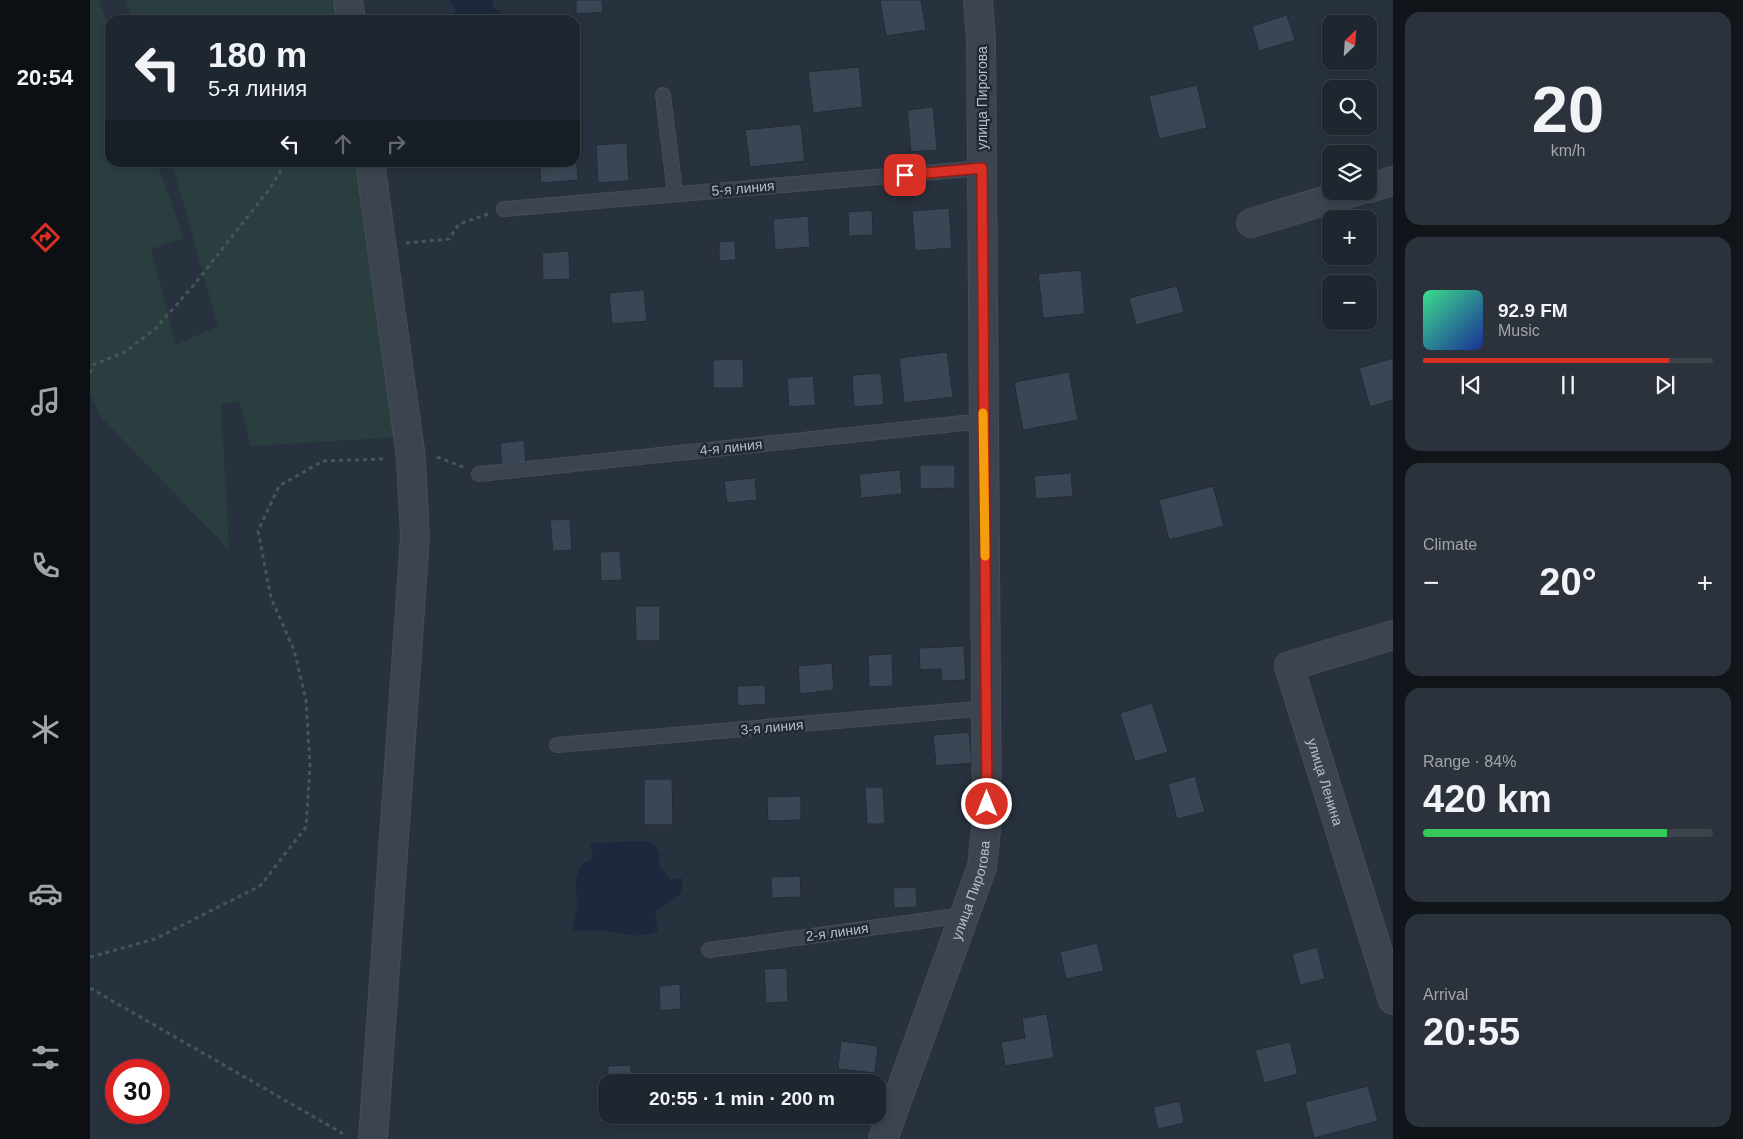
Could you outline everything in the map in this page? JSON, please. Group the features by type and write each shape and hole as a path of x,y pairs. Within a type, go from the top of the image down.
{"street":[{"path":"348,0 350,15"},
{"name":"улица Пирогова","path":"883,1139 982,867 988,820 981,39 978,0"},
{"path":"371,167 411,458 415,537 373,1139"},
{"path":"1377,186 1393,181"},
{"path":"1251,222 1326,200"},
{"name":"улица Ленина","path":"1393,635 1289,666 1393,1000"}],"lane":[{"path":"663,95 675,193"},
{"name":"5-я линия","path":"504,209 982,168"},
{"name":"4-я линия","path":"479,474 983,421"},
{"name":"3-я линия","path":"557,745 987,708"},
{"name":"2-я линия","path":"709,950 966,915"}],"path":[{"path":"90,372 93,365 126,352 156,328 193,286 268,191 283,167"},
{"path":"381,244 450,238 459,224 504,209"},
{"path":"90,958 155,938 260,886 306,827 310,766 306,700 294,650 271,598 258,531 279,486 323,461 440,456 479,474"},
{"path":"90,988 353,1139"}],"green space":[{"path":"90,0 99,0 105,16 105,167 158,167 184,238 151,249 176,345 218,326 173,167 382,167 418,436 251,446 239,401 221,404 229,550 102,418 90,394"},
{"path":"126,0 359,0 360,15 130,15"}],"water":[{"path":"449,0 493,0 492,6 501,15 448,15 456,12"},
{"path":"644,841 653,843 660,852 659,865 670,880 682,878 682,893 655,912 658,930 645,935 632,935 604,931 573,930 577,906 576,877 582,863 590,861 593,854 589,843"}],"building":[{"path":"576,0 602,0 603,12 576,14"},
{"path":"880,0 921,0 926,30 886,36"},
{"path":"1287,15 1295,40 1259,51 1252,26"},
{"path":"859,67 863,107 813,113 808,72"},
{"path":"1197,85 1207,128 1159,139 1149,96"},
{"path":"933,107 937,150 911,152 907,110"},
{"path":"801,124 805,161 750,167 745,130"},
{"path":"627,143 629,181 598,183 596,145"},
{"path":"539,167 577,167 578,180 541,183"},
{"path":"949,208 952,248 915,251 912,211"},
{"path":"872,210 873,235 849,236 848,212"},
{"path":"808,216 810,247 775,250 773,219"},
{"path":"735,241 736,260 719,261 719,242"},
{"path":"569,251 570,279 543,280 542,253"},
{"path":"1081,270 1085,314 1043,318 1038,274"},
{"path":"1177,286 1184,312 1136,325 1129,298"},
{"path":"644,290 647,321 612,324 609,293"},
{"path":"947,352 953,397 904,403 899,358"},
{"path":"1393,358 1393,400 1370,407 1359,368"},
{"path":"743,359 744,388 713,388 713,360"},
{"path":"1069,372 1078,420 1023,430 1014,382"},
{"path":"881,373 884,405 854,407 852,375"},
{"path":"813,376 816,405 789,407 787,378"},
{"path":"524,440 526,462 502,464 500,443"},
{"path":"920,465 955,465 955,488 920,489"},
{"path":"900,470 902,494 861,498 859,474"},
{"path":"1071,473 1073,496 1036,499 1034,476"},
{"path":"755,478 757,500 727,503 724,481"},
{"path":"1213,486 1224,526 1169,540 1159,500"},
{"path":"570,519 572,550 553,551 550,520"},
{"path":"620,551 622,580 601,581 600,552"},
{"path":"635,606 660,606 660,641 636,641"},
{"path":"964,646 966,680 942,681 941,669 920,670 919,648"},
{"path":"892,654 893,686 869,687 868,655"},
{"path":"832,663 834,690 800,694 798,666"},
{"path":"765,685 766,704 738,706 737,686"},
{"path":"1152,703 1168,752 1135,762 1120,713"},
{"path":"969,732 972,763 936,766 933,735"},
{"path":"1195,776 1205,812 1177,819 1168,784"},
{"path":"644,779 672,779 673,825 644,825"},
{"path":"865,787 883,787 885,824 867,824"},
{"path":"801,796 801,820 768,821 767,797"},
{"path":"800,876 801,897 772,898 771,877"},
{"path":"916,887 917,907 894,908 893,888"},
{"path":"1097,943 1104,971 1066,979 1060,952"},
{"path":"1317,947 1325,979 1300,985 1292,954"},
{"path":"787,968 788,1002 766,1003 764,969"},
{"path":"680,984 681,1009 660,1011 659,986"},
{"path":"1047,1014 1054,1058 1005,1066 1001,1042 1025,1038 1022,1018"},
{"path":"841,1041 878,1046 875,1073 838,1069"},
{"path":"1290,1042 1298,1074 1264,1083 1255,1050"},
{"path":"631,1065 632,1074 608,1074 608,1066"},
{"path":"1368,1086 1378,1121 1314,1138 1305,1102"},
{"path":"1180,1101 1184,1123 1158,1129 1153,1107"}],"slow traffic":[{"path":"983,413 985,556"}],"route":[{"path":"905,175 982,168 987,804"}]}
